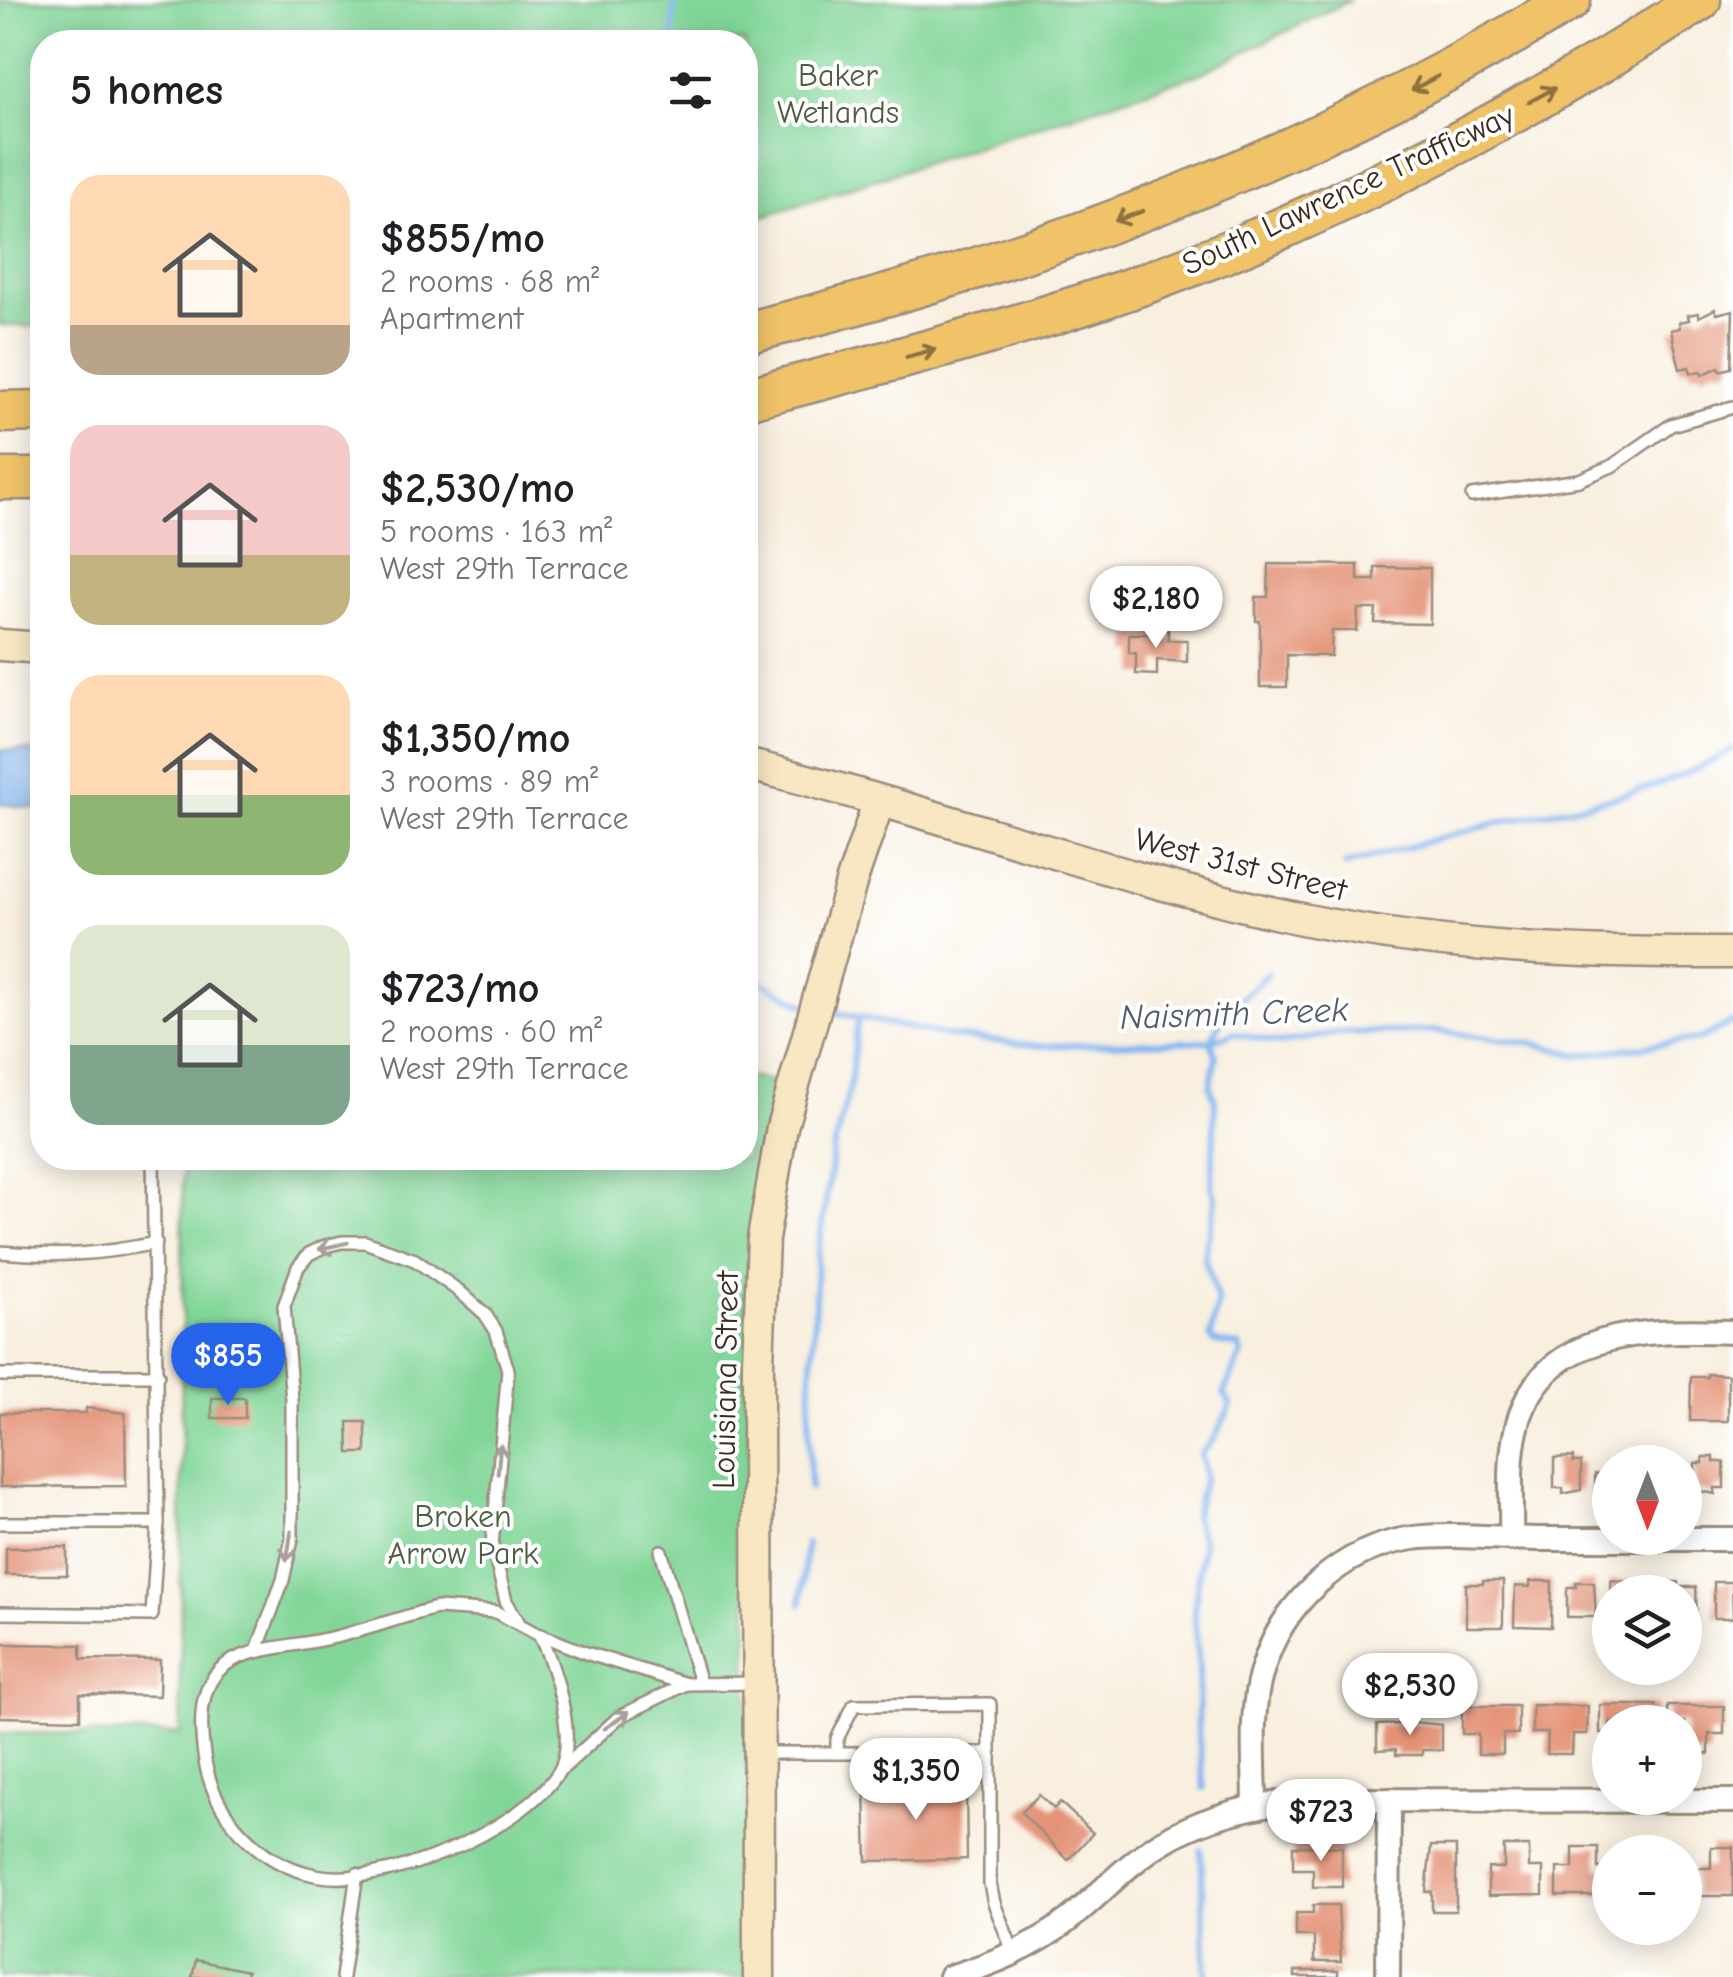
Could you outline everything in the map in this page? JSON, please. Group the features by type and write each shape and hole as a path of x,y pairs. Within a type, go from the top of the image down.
{"highway":[{"name":"South Lawrence Trafficway","path":"758,330 991,264 1218,182 1372,111 1570,0"},
{"name":"South Lawrence Trafficway","path":"758,396 1079,306 1274,231 1493,122 1700,0"},
{"path":"0,412 30,411"},
{"path":"0,479 30,479"}],"main road":[{"path":"0,645 30,647"},
{"name":"West 31st Street","path":"758,767 1228,901 1352,928 1516,949 1624,954 1733,953"},
{"name":"Louisiana Street","path":"758,1977 759,1284 774,1162 832,950 879,801"}],"street":[{"path":"1511,1538 1512,1452 1517,1426 1525,1404 1559,1363 1603,1338 1627,1333 1733,1332"},
{"path":"1255,1807 1254,1712 1262,1670 1278,1631 1308,1591 1345,1563 1414,1538 1733,1538"},
{"path":"950,1977 981,1972 1066,1922 1165,1840 1196,1825 1255,1807 1301,1800 1733,1801"},
{"path":"1388,1977 1389,1800"}],"lane":[{"path":"1472,496 1578,480 1612,466 1671,425 1733,407"},
{"path":"0,1613 152,1615 158,1523 154,1170"},
{"path":"257,1650 283,1580 292,1540 292,1400 284,1306 298,1266 325,1246 342,1242 365,1242 415,1260 459,1291 485,1314 496,1331 508,1370 492,1545 506,1600 518,1621"},
{"path":"0,1252 54,1257 95,1255 156,1244"},
{"path":"0,1375 158,1374"},
{"path":"0,1524 158,1523"},
{"path":"661,1552 700,1684"},
{"path":"686,1684 619,1717 579,1750 521,1810 458,1848 424,1860 357,1874 319,1876 276,1859 254,1845 234,1826 212,1787 202,1736 208,1688 218,1670 232,1659 257,1650 334,1638 438,1608 496,1612 586,1654 686,1684 758,1683"},
{"path":"539,1635 556,1675 564,1716 564,1757 559,1773"},
{"path":"837,1753 837,1739 854,1705 990,1704 990,1884 1014,1954"},
{"path":"758,1752 990,1753"},
{"path":"342,1977 357,1874"}],"green space":[{"name":"Baker Wetlands","path":"0,0 1351,0 1201,73 758,218 758,30 30,30 30,326 0,325"},
{"name":"Broken Arrow Park","path":"758,1079 780,1083 758,1176 750,1241 746,1977 0,1977 0,1733 180,1734 183,1170 758,1170"}],"water":[{"path":"0,750 30,751 30,808 0,804"}],"building":[{"path":"1715,309 1717,314 1733,310 1731,368 1720,371 1719,367 1702,375 1701,371 1691,373 1689,367 1680,369 1671,330 1680,328 1679,322 1689,320 1688,315 1698,313 1699,317"},
{"path":"1269,564 1358,565 1358,580 1375,580 1375,567 1430,568 1430,624 1375,623 1376,609 1358,609 1357,631 1332,631 1331,656 1287,655 1287,687 1260,687 1256,597 1268,597"},
{"path":"1150,630 1168,630 1168,640 1187,640 1187,662 1157,660 1157,675 1136,674 1136,653 1129,653 1129,634 1150,634"},
{"path":"1728,1375 1728,1421 1690,1421 1691,1377"},
{"path":"212,1398 245,1398 245,1418 212,1418"},
{"path":"86,1408 125,1413 126,1486 0,1487 0,1413 86,1413"},
{"path":"348,1422 366,1422 366,1453 349,1453"},
{"path":"1573,1457 1573,1462 1581,1462 1581,1490 1563,1494 1563,1488 1554,1488 1554,1458"},
{"path":"1703,1457 1724,1462 1724,1488 1715,1488 1715,1494 1702,1491"},
{"path":"67,1547 67,1575 6,1575 6,1548"},
{"path":"1503,1581 1503,1627 1466,1627 1466,1584"},
{"path":"1530,1581 1552,1581 1551,1627 1514,1626 1515,1586 1530,1587"},
{"path":"1576,1582 1592,1582 1592,1617 1567,1617 1568,1587 1576,1587"},
{"path":"1714,1582 1732,1582 1733,1618 1714,1618"},
{"path":"0,1644 81,1645 81,1659 160,1660 159,1696 80,1694 80,1719 0,1717"},
{"path":"1532,1705 1588,1706 1587,1734 1573,1734 1572,1754 1547,1754 1548,1733 1532,1733"},
{"path":"1462,1706 1518,1706 1518,1734 1503,1734 1503,1754 1478,1754 1478,1734 1462,1734"},
{"path":"1702,1706 1724,1706 1724,1734 1709,1734 1709,1754 1702,1754"},
{"path":"1377,1725 1442,1725 1442,1750 1396,1755 1396,1749 1377,1750"},
{"path":"916,1777 932,1777 932,1788 966,1787 967,1859 867,1861 865,1789 916,1788"},
{"path":"1039,1795 1054,1809 1060,1802 1093,1833 1068,1860 1021,1812"},
{"path":"1293,1846 1342,1847 1342,1887 1313,1887 1313,1869 1293,1869"},
{"path":"1431,1846 1456,1846 1456,1911 1432,1911 1432,1892 1426,1892"},
{"path":"1504,1846 1529,1846 1529,1868 1543,1868 1543,1895 1488,1896 1488,1868 1504,1868"},
{"path":"1573,1847 1592,1847 1592,1896 1557,1896 1557,1868 1573,1868"},
{"path":"1711,1847 1733,1847 1733,1896 1702,1896 1702,1868 1711,1868"},
{"path":"1313,1905 1338,1905 1341,1962 1314,1962 1314,1936 1296,1936 1296,1913 1313,1913"},
{"path":"196,1960 247,1971 246,1977 192,1977"},
{"path":"1295,1971 1338,1971 1338,1977 1295,1977"}],"waterway":[{"name":"Naismith Creek","path":"673,30 675,0"},
{"path":"1345,865 1472,829 1654,786 1733,749"},
{"path":"1204,1788 1194,1611 1203,1541 1194,1517 1205,1476 1201,1454 1214,1439 1231,1405 1223,1394 1242,1354 1239,1346 1214,1342 1210,1336 1218,1301 1204,1256 1216,1201 1212,1186 1215,1101 1210,1086 1216,1057 1211,1041 1223,1016 1268,973"},
{"name":"Naismith Creek","path":"758,979 806,1005"},
{"name":"Naismith Creek","path":"823,1010 948,1036 1039,1046 1211,1041 1234,1033 1281,1043 1338,1033 1438,1031 1535,1044 1578,1055 1700,1039 1733,1022"},
{"path":"810,1488 817,1262 833,1151 850,1086 858,1019"},
{"path":"801,1604 806,1544"},
{"path":"1201,1850 1206,1977"}]}
